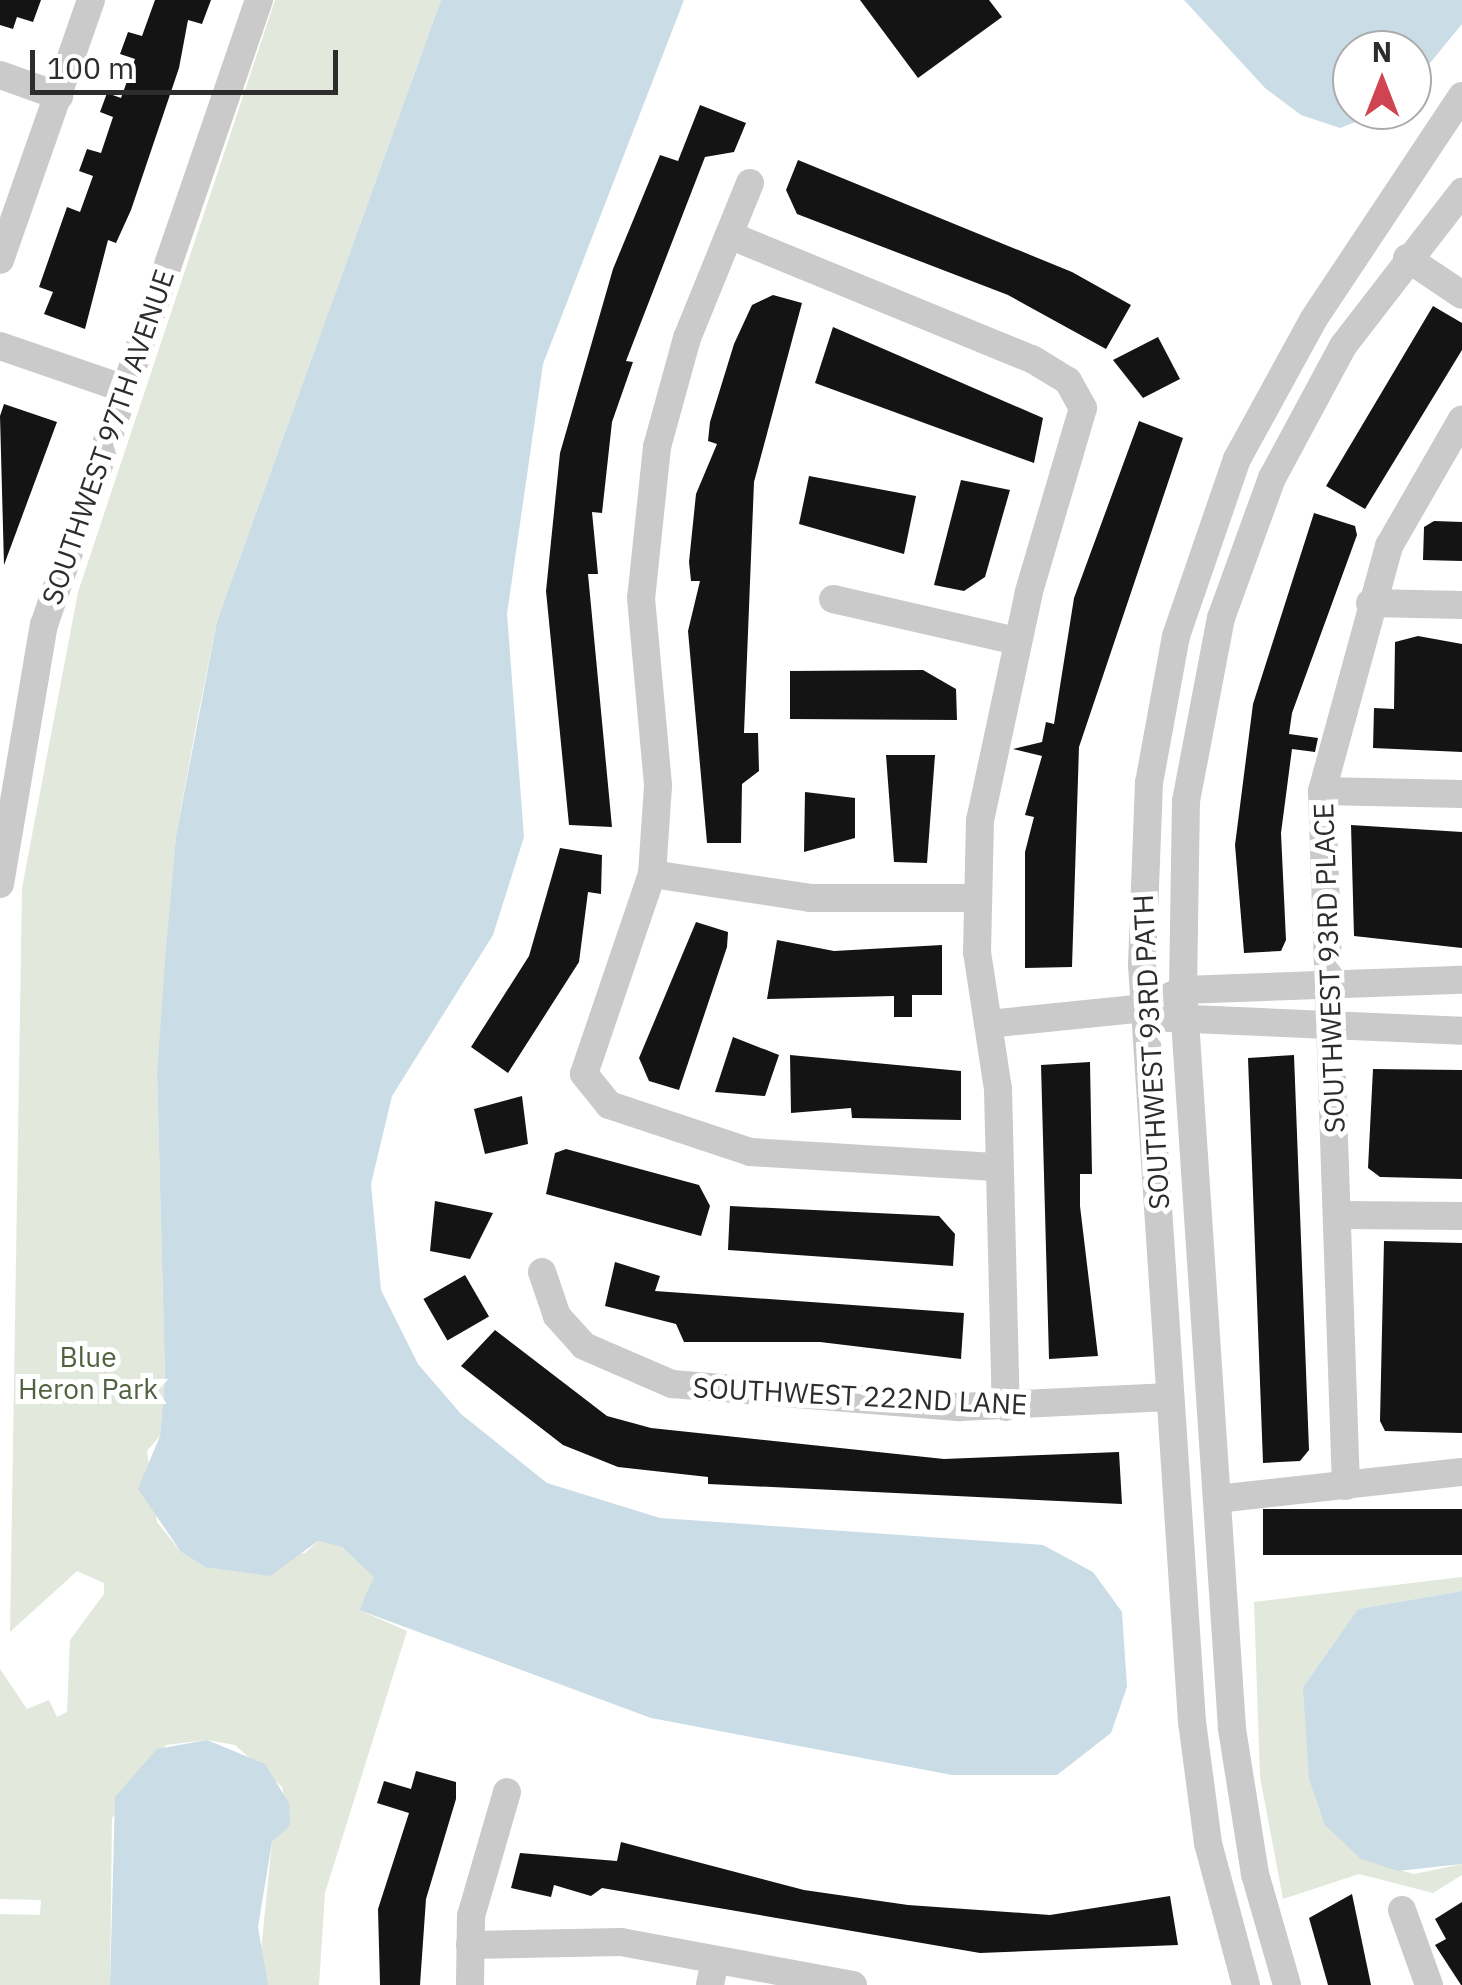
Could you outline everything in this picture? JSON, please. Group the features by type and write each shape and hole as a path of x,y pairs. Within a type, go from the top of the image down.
{"street":[{"path":"0,260 91,0"},
{"name":"SOUTHWEST 97TH AVENUE","path":"0,884 44,625 122,388 259,0"},
{"path":"0,76 58,96"},
{"name":"SOUTHWEST 93RD PATH","path":"1246,1985 1195,1760 1144,1008 1147,802 1176,636 1237,460 1337,284 1462,96"},
{"name":"SOUTHWEST 93RD PATH","path":"1411,174 1462,120"},
{"path":"750,183 672,387 648,500 641,598 658,786 652,874 629,958 584,1053 590,1089 621,1110 766,1156 995,1167"},
{"name":"SOUTHWEST 93RD PATH","path":"1287,1985 1241,1802 1183,990 1186,802 1212,654 1258,511 1332,362 1407,258 1451,218 1462,192"},
{"path":"729,236 1022,354 1080,398 1083,426 1016,641 985,772 976,898 988,1024 1006,1407"},
{"path":"1407,258 1462,296"},
{"path":"1332,362 1345,303 1337,284"},
{"path":"0,346 122,388"},
{"name":"SOUTHWEST 93RD PLACE","path":"1346,1486 1340,1215 1326,982 1322,790 1370,603 1396,531 1462,419"},
{"path":"833,599 1016,641"},
{"path":"1370,603 1462,605"},
{"path":"1322,790 1462,794"},
{"path":"652,874 810,898 976,898"},
{"path":"988,1024 1144,1008 1183,990 1462,980"},
{"path":"1144,1008 1186,1026 1329,1024 1462,1031"},
{"path":"1340,1215 1462,1216"},
{"name":"SOUTHWEST 222ND LANE","path":"542,1272 568,1332 646,1377 737,1393 1006,1407 1170,1397"},
{"path":"1217,1500 1462,1472"},
{"path":"470,1985 470,1945 506,1792"},
{"path":"1402,1910 1429,1985"},
{"path":"470,1945 607,1941 712,1972 853,1985"}],"green space":[{"name":"Blue Heron Park","path":"275,0 441,0 217,621 176,836 157,1072 165,1378 160,1436 147,1451 157,1522 181,1552 205,1567 305,1553 318,1541 342,1547 375,1577 359,1610 407,1631 325,1893 319,1985 268,1985 259,1970 272,1842 290,1826 282,1787 235,1745 207,1740 166,1745 112,1818 110,1985 0,1985 0,1914 40,1915 41,1900 0,1899 0,1669 27,1709 49,1700 57,1717 67,1712 70,1640 104,1594 104,1583 77,1571 10,1632 22,888 78,592"},
{"path":"1462,1577 1462,1591 1358,1609 1303,1687 1361,1859 1414,1874 1462,1864 1462,1875 1433,1893 1359,1874 1283,1899 1260,1777 1254,1602"}],"water":[{"path":"441,0 684,0 543,364 507,614 524,837 493,935 392,1096 371,1184 381,1290 418,1364 461,1414 547,1483 660,1518 1043,1545 1093,1572 1122,1612 1127,1687 1111,1733 1057,1775 952,1775 651,1718 359,1610 374,1577 342,1547 318,1541 270,1576 205,1567 181,1552 138,1489 160,1436 165,1378 157,1072 176,836 217,621"},
{"path":"1184,0 1462,0 1462,24 1432,61 1432,30 1332,30 1332,125 1301,115 1265,88"},
{"path":"1462,1591 1462,1864 1398,1871 1361,1859 1325,1825 1309,1779 1303,1687 1358,1609"},
{"path":"207,1740 265,1764 289,1803 290,1826 272,1842 258,1927 268,1985 110,1985 115,1797 157,1749"}],"building":[{"path":"0,0 41,0 33,22 17,17 13,29 0,25"},
{"path":"155,0 211,0 202,24 188,20 179,68 131,210 116,243 108,240 85,329 44,314 53,292 39,287 67,207 80,212 93,176 79,171 87,149 101,153 113,117 100,112 107,93 121,98 135,59 120,54 128,32 142,36"},
{"path":"860,0 989,0 1002,17 918,78"},
{"path":"700,105 746,123 734,152 705,157 626,361 633,362 612,422 602,513 592,512 598,574 588,574 612,827 569,825 546,591 560,453 613,269 660,155 678,161"},
{"path":"798,160 1072,272 1131,305 1106,349 1008,295 797,214 786,190"},
{"path":"773,295 802,303 754,482 744,733 758,733 759,771 742,784 741,843 707,843 688,631 700,581 691,581 689,562 696,494 717,444 708,441 710,422 734,344 752,305"},
{"path":"1433,306 1462,323 1462,350 1365,509 1326,486"},
{"path":"833,327 1043,418 1034,463 815,383"},
{"path":"1158,337 1180,379 1143,398 1113,360"},
{"path":"4,404 57,422 4,565 0,416"},
{"path":"1139,421 1183,438 1079,747 1072,967 1025,968 1025,852 1034,817 1025,815 1042,756 1013,749 1042,742 1046,722 1054,724 1074,598"},
{"path":"809,476 916,496 904,554 799,524"},
{"path":"961,480 1010,490 985,577 964,591 934,585"},
{"path":"1314,513 1355,526 1357,535 1292,713 1289,734 1318,738 1315,752 1292,749 1281,833 1286,940 1281,951 1244,953 1235,845 1253,704"},
{"path":"1434,521 1462,522 1462,561 1423,560 1424,527"},
{"path":"1418,636 1462,644 1462,752 1373,748 1374,708 1394,709 1395,642"},
{"path":"923,670 956,689 957,720 790,719 790,671"},
{"path":"886,755 935,755 927,863 894,862"},
{"path":"805,792 855,798 855,838 804,852"},
{"path":"1351,825 1462,832 1462,948 1354,936"},
{"path":"560,848 602,855 601,894 588,892 579,962 508,1073 471,1047 529,956"},
{"path":"696,922 728,932 727,947 679,1090 649,1081 639,1058"},
{"path":"777,940 834,951 942,945 942,995 912,995 912,1017 894,1017 894,996 767,999"},
{"path":"733,1037 779,1055 765,1096 715,1092"},
{"path":"790,1055 961,1071 961,1120 852,1118 851,1108 791,1113"},
{"path":"1294,1055 1309,1450 1300,1461 1263,1463 1248,1058"},
{"path":"1090,1062 1092,1174 1080,1174 1080,1206 1098,1356 1049,1359 1041,1065"},
{"path":"1373,1069 1462,1070 1462,1179 1380,1177 1368,1168"},
{"path":"522,1096 528,1144 485,1154 474,1109"},
{"path":"566,1149 699,1185 710,1206 701,1236 546,1194 555,1153"},
{"path":"435,1201 493,1213 470,1259 430,1251"},
{"path":"730,1206 939,1216 955,1234 953,1266 728,1250"},
{"path":"1384,1241 1462,1243 1462,1433 1385,1431 1380,1421"},
{"path":"615,1262 660,1276 655,1291 964,1313 961,1359 820,1342 684,1342 676,1324 605,1306"},
{"path":"465,1275 489,1317 447,1341 423,1299"},
{"path":"495,1330 607,1416 651,1428 944,1459 1119,1452 1122,1504 708,1484 708,1477 618,1467 563,1445 461,1366"},
{"path":"1263,1509 1462,1509 1462,1555 1263,1555"},
{"path":"416,1771 456,1782 456,1799 426,1899 420,1985 380,1985 378,1909 409,1813 377,1803 384,1781 411,1789"},
{"path":"621,1842 804,1890 908,1905 1050,1915 1170,1896 1178,1945 980,1953 602,1888 591,1896 554,1885 551,1897 511,1888 520,1853 617,1861"},
{"path":"1352,1894 1371,1985 1328,1985 1309,1918"},
{"path":"1462,1902 1461,1985 1435,1945 1446,1939 1435,1919"}]}
